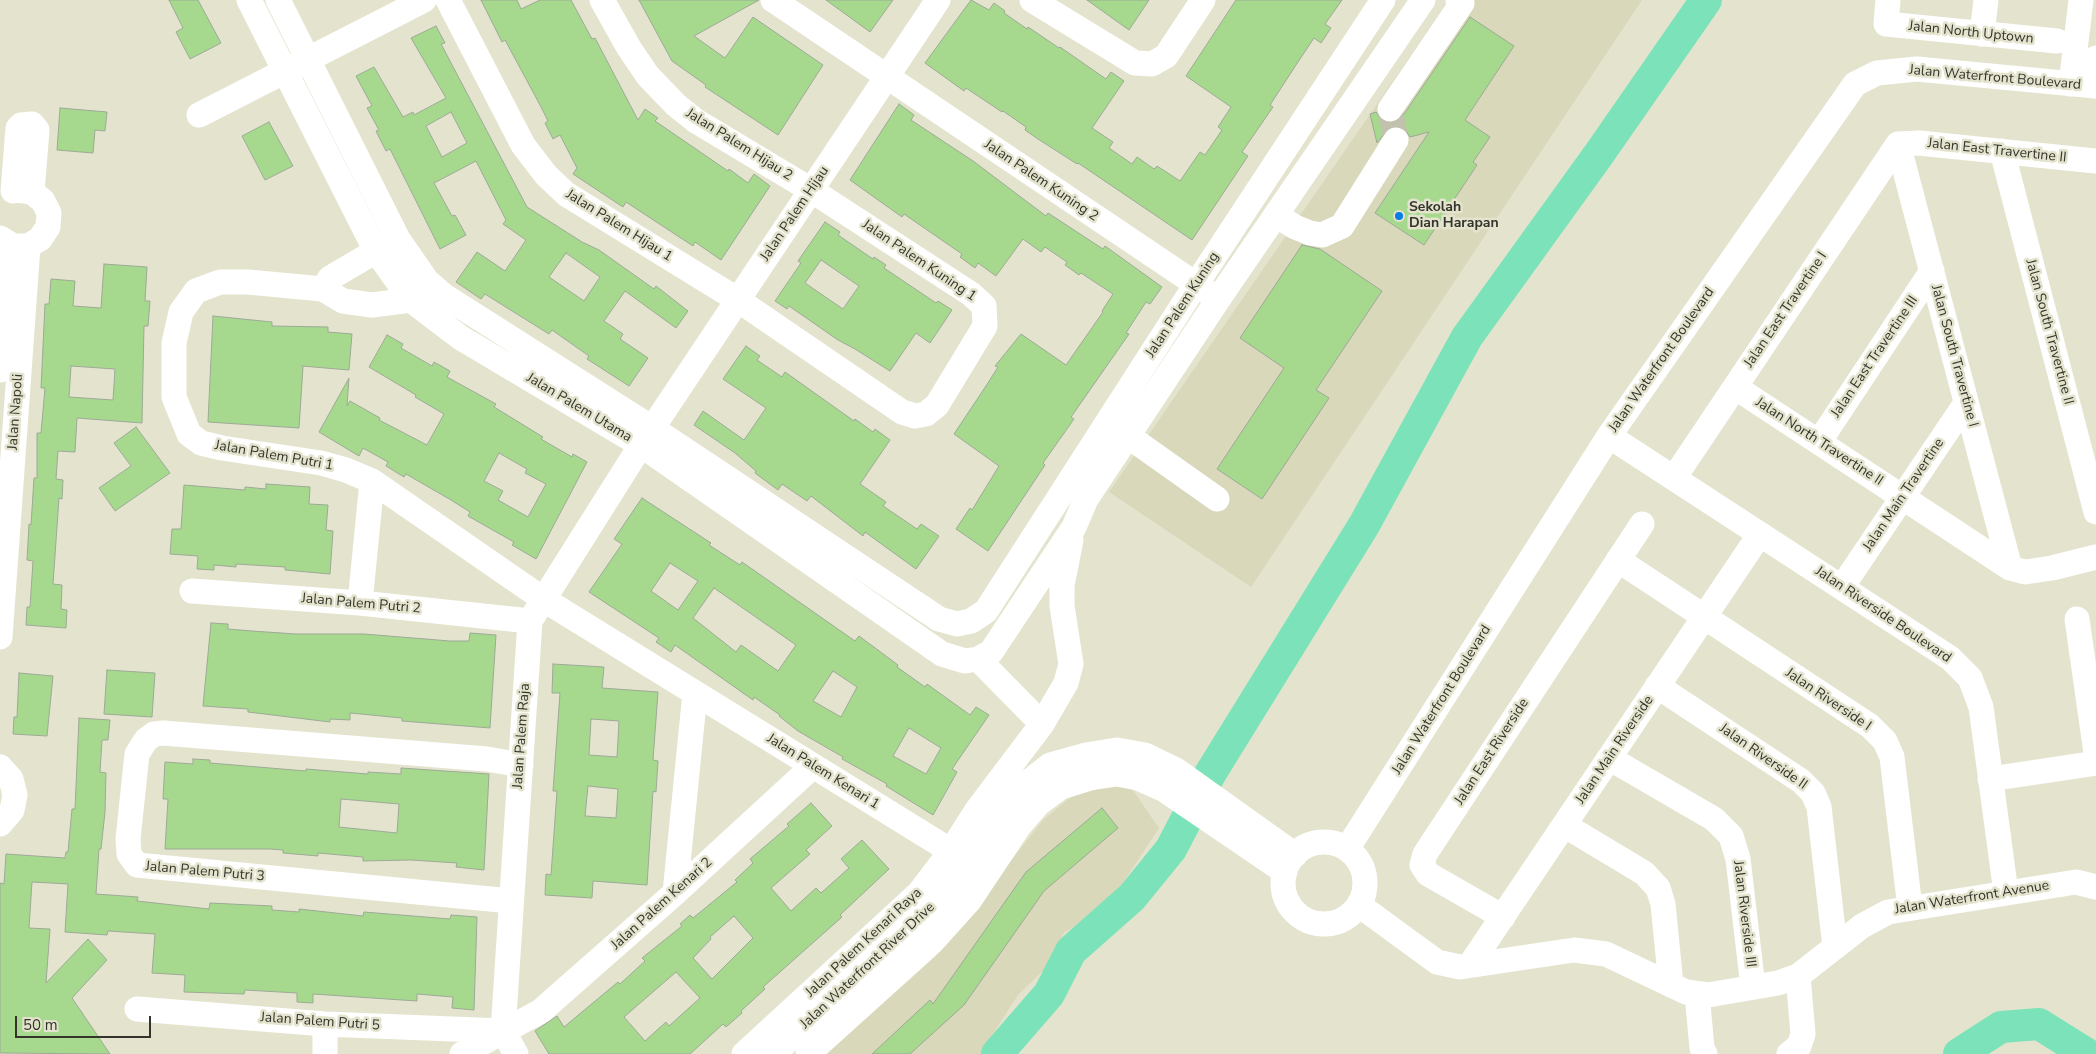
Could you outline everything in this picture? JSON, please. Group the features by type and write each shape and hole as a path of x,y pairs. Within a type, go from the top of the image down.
{"street":[{"name":"Jalan Palem Utama","path":"249,0 376,251 411,300 461,338 647,437 938,618 957,624 971,621 986,611"},
{"name":"Jalan Palem Utama","path":"278,0 398,238 427,281 443,295 647,437 942,654 971,660"},
{"path":"199,115 424,0"},
{"name":"Jalan Palem Hijau 1","path":"448,0 523,145 546,175 566,194 581,204 738,300"},
{"name":"Jalan Palem Hijau 2","path":"602,0 629,48 648,76 676,105 696,121 812,190"},
{"name":"Jalan Palem Kuning 2","path":"773,0 1195,286 1219,298"},
{"name":"Jalan Palem Hijau","path":"647,437 938,0"},
{"path":"1032,0 1135,63 1152,64 1166,56 1203,0"},
{"name":"Jalan Palem Kuning","path":"986,611 1195,286 1383,0"},
{"name":"Jalan Palem Kuning","path":"971,660 992,652 1074,526 1086,499 1219,298 1423,0"},
{"path":"1390,109 1462,3 1458,0"},
{"path":"1982,34 1986,0"},
{"path":"2081,0 2087,85"},
{"name":"Jalan North Uptown","path":"1887,12 1982,34 2056,41"},
{"path":"2087,85 2096,58"},
{"name":"Jalan Waterfront Boulevard","path":"1347,849 1610,436 1855,84 1877,73 1917,69 2087,85"},
{"path":"1276,215 1310,234 1322,234 1342,226 1396,140"},
{"name":"Jalan East Travertine II","path":"1898,144 1919,143 2095,165"},
{"name":"Jalan South Travertine I","path":"1898,144 2010,568"},
{"name":"Jalan East Travertine I","path":"1674,478 1898,144"},
{"name":"Jalan South Travertine II","path":"2002,152 2096,512"},
{"name":"Jalan Palem Kuning 1","path":"738,300 902,412 915,416 926,414 938,405 985,326 984,306 971,294 812,190"},
{"path":"12,242 44,236 49,223 46,204 15,194"},
{"name":"Jalan Napoli","path":"0,370 12,242"},
{"name":"Jalan Napoli","path":"0,637 12,242"},
{"path":"323,289 330,278 342,269 376,251"},
{"name":"Jalan East Travertine III","path":"1818,442 1932,271"},
{"name":"Jalan Palem Putri 1","path":"411,300 372,305 342,301 323,289 220,282 196,291 181,312 174,343 174,397 189,434 201,442 222,448 322,464 346,470 372,481 543,599"},
{"name":"Jalan North Travertine II","path":"1735,387 2010,568"},
{"name":"Jalan Main Travertine","path":"1842,587 1966,403"},
{"path":"1128,436 1217,499"},
{"name":"Jalan Riverside Boulevard","path":"1610,436 1950,658 1970,678 1980,707 2006,893"},
{"name":"Jalan Palem Raja","path":"503,1032 508,982 511,902 530,621 647,437"},
{"path":"360,603 372,481"},
{"name":"Jalan East Riverside","path":"1503,917 1428,874 1422,865 1425,854 1642,524"},
{"name":"Jalan Palem Kuning","path":"1042,724 1066,683 1071,664 1062,606 1062,585 1074,526"},
{"name":"Jalan Main Riverside","path":"1470,966 1760,534"},
{"path":"2010,568 2025,572 2052,568 2096,557"},
{"path":"1618,560 1704,617"},
{"name":"Jalan Palem Putri 2","path":"192,591 360,603 530,621"},
{"name":"Jalan Palem Kenari 1","path":"543,599 951,851"},
{"name":"Jalan Riverside I","path":"1704,617 1870,726 1885,741 1892,757 1910,908"},
{"path":"2077,618 2090,662 2096,753"},
{"path":"971,660 1042,724"},
{"name":"Jalan Riverside II","path":"1657,686 1801,781 1813,792 1819,807 1835,947"},
{"path":"675,894 695,693"},
{"name":"Jalan Palem Kenari Raya","path":"744,1054 919,893 951,851 977,810 1042,724"},
{"name":"Jalan Palem Putri 3","path":"511,902 137,865 129,854 128,839 138,754 146,740 154,734 164,732 487,759 521,765"},
{"name":"Jalan Waterfront River Drive","path":"773,1054 917,925 951,887 1000,812 1022,787 1050,766 1086,755 1116,750 1145,755 1169,780 1290,864"},
{"name":"Jalan Riverside III","path":"1610,758 1714,819 1731,836 1738,860 1753,987"},
{"path":"1990,779 2096,763"},
{"name":"Jalan Palem Kenari 2","path":"462,1054 540,1011 675,894 813,766"},
{"path":"0,768 11,779 15,795 12,810 0,824"},
{"name":"Jalan Waterfront River Drive","path":"808,1054 933,941 969,901 1019,826 1038,804 1061,787 1090,778 1117,774 1138,778 1169,780"},
{"path":"1564,825 1644,873 1658,888 1663,904 1671,985"},
{"path":"1320,842 1334,844 1347,849 1358,860 1364,875 1365,890 1359,905 1347,918 1331,924 1314,923 1298,915 1288,903 1283,888 1290,864 1306,846 1320,842"},
{"name":"Jalan Waterfront Avenue","path":"1359,905 1437,962 1460,967 1574,950 1606,954 1686,992 1708,995 1778,983 1798,976 1862,926 1888,912 2076,882 2096,887"},
{"path":"1789,1054 1799,1046 1803,1034 1798,976"},
{"path":"508,982 540,1011"},
{"path":"1697,994 1702,1048 1705,1054"},
{"name":"Jalan Palem Putri 5","path":"137,1009 326,1024 503,1032"},
{"path":"325,1054 326,1024"},
{"path":"503,1032 516,1054"}],"shaded area":[{"name":"Sekolah Dian Harapan","path":"1449,0 1642,0 1251,587 1109,492"},
{"path":"1102,785 1130,786 1159,828 1115,895 1083,922 1065,932 1059,941 1054,960 1018,995 980,1054 826,1054 935,957 1043,820 1071,797"}],"building":[{"path":"169,0 198,0 221,43 190,59 176,32 183,28"},
{"path":"481,0 517,0 521,9 540,0 571,0 592,39 595,38 638,120 645,109 658,118 655,121 728,171 729,169 748,183 754,174 770,186 721,260 695,242 693,246 626,202 623,207 573,174 577,168 560,135 553,139 545,123 548,121 540,105 505,40 502,42"},
{"path":"639,0 759,0 694,36 725,58 753,17 823,65 778,135 705,87 706,85 672,61"},
{"path":"826,0 893,0 870,32"},
{"path":"971,0 989,10 994,3 1005,11 1004,13 1027,29 1028,27 1060,47 1106,79 1111,72 1124,81 1092,128 1113,142 1109,148 1132,164 1137,157 1154,169 1157,166 1180,181 1200,152 1205,155 1222,130 1218,127 1231,107 1186,76 1236,0 1342,0 1325,24 1331,28 1321,43 1314,38 1296,65 1270,105 1273,107 1242,152 1248,156 1192,240 1078,163 1038,139 1025,130 1026,127 1003,111 966,88 964,91 925,63"},
{"path":"1087,0 1149,0 1129,30"},
{"path":"1470,17 1514,46 1465,120 1490,137 1473,162 1477,165 1424,245 1375,213 1429,132 1410,137 1404,128 1396,126 1389,128 1377,143 1370,114 1376,112 1382,121 1388,123 1396,122 1402,117"},
{"path":"436,26 445,43 441,44 527,207 582,242 599,250 654,289 656,286 688,311 676,328 625,291 604,321 623,334 620,339 648,358 629,386 587,359 589,356 552,330 549,334 485,294 481,299 456,282 477,252 505,271 526,240 503,224 506,220 476,161 434,183 452,216 455,215 466,235 440,249 390,149 386,151 376,131 379,130 367,108 372,106 356,76 374,67 403,117 413,112 414,115 446,98 411,38","holes":["451,112 467,143 442,157 426,126","566,253 600,277 584,301 549,277"]},
{"path":"899,104 914,115 911,120 973,161 1046,216 1048,213 1103,249 1105,246 1162,287 1150,304 1146,302 1126,333 1129,334 1071,417 1074,419 1043,463 1045,465 988,551 956,529 970,508 972,510 999,466 954,434 998,367 995,366 1021,334 1066,365 1103,312 1113,294 1081,273 1079,275 1065,265 1067,262 1045,247 1041,252 1023,239 996,276 978,263 975,268 960,257 962,254 904,214 902,217 850,180"},
{"path":"60,108 107,112 105,131 95,130 93,153 57,150"},
{"path":"269,122 293,166 265,180 242,136"},
{"path":"825,222 840,232 838,235 873,259 874,257 886,265 884,268 936,303 938,301 952,310 930,343 916,333 890,371 838,340 789,306 787,309 775,301 801,263 798,261","holes":["821,260 859,286 843,309 805,283"]},
{"path":"1302,245 1320,249 1382,291 1316,390 1329,398 1262,499 1217,469 1284,368 1240,338"},
{"path":"104,264 147,267 145,301 150,301 148,326 144,326 142,423 77,418 75,452 58,451 56,479 63,480 62,499 59,498 53,584 62,585 61,609 67,610 66,628 26,625 27,607 30,607 33,561 27,560 29,524 31,525 34,478 37,478 37,433 41,433 45,388 41,388 45,304 49,304 51,279 75,281 73,306 101,308","holes":["71,366 115,369 113,400 69,397"]},
{"path":"213,316 272,322 272,326 328,327 328,332 352,334 349,370 302,366 299,428 208,422"},
{"path":"387,335 403,344 401,348 432,366 434,362 450,371 447,377 496,404 494,407 543,437 541,439 572,457 573,454 587,462 536,559 512,545 514,542 468,516 470,512 451,500 406,474 404,477 386,466 388,462 363,448 359,456 319,432 349,378 347,406 350,401 380,418 379,420 427,445 444,414 369,367","holes":["499,453 527,469 525,473 546,484 528,517 498,500 503,491 484,481"]},
{"path":"746,346 760,356 757,360 782,377 785,372 854,421 855,419 873,432 875,429 890,440 860,484 886,502 883,506 917,529 921,524 939,536 916,569 865,532 863,536 811,496 807,501 782,484 778,490 755,473 756,471 735,453 694,425 703,411 744,440 766,408 723,379"},
{"path":"136,427 170,473 115,511 99,488 131,466 114,443"},
{"path":"266,484 310,487 309,504 328,505 326,530 333,531 330,574 285,570 285,567 236,564 236,567 214,565 214,570 197,569 198,556 170,554 172,529 181,529 184,485 245,490 245,487 266,489"},
{"path":"642,498 711,543 709,545 740,565 742,562 855,641 859,636 925,687 927,684 970,715 976,707 989,715 952,769 957,772 933,815 886,786 887,784 842,759 843,757 798,731 780,715 754,697 753,700 675,645 671,652 656,642 659,638 589,592 622,544 614,539","holes":["670,563 698,581 678,610 651,591","714,588 796,645 778,671 741,645 736,652 693,618","833,671 857,687 841,717 813,701","909,728 941,748 926,774 893,756"]},
{"path":"211,623 228,624 228,629 252,631 296,634 364,634 450,641 469,641 470,633 496,635 490,728 402,721 402,718 350,713 350,720 330,719 330,722 248,712 248,709 203,706"},
{"path":"553,664 604,667 602,688 658,692 653,760 658,761 656,792 653,791 647,885 593,881 592,898 545,895 546,874 551,875 557,791 553,791 560,693 552,693","holes":["591,719 619,721 617,757 589,755","588,786 618,789 616,818 585,816"]},
{"path":"107,670 155,673 152,717 104,714"},
{"path":"19,673 53,676 47,736 13,734 14,717 17,717"},
{"path":"79,718 110,720 108,740 102,740 100,772 106,773 105,812 101,849 99,849 96,894 138,897 137,901 209,909 210,903 272,906 272,910 299,912 299,909 363,916 364,912 450,919 451,915 477,917 474,1010 452,1008 453,997 417,994 417,1001 313,994 313,1003 297,1002 297,993 245,990 244,994 184,992 185,975 152,973 155,934 108,931 107,935 65,932 68,884 32,882 29,928 50,929 46,983 88,939 107,960 72,998 110,1054 0,1053 0,883 4,884 6,854 65,858 66,852 68,852 72,809 75,809"},
{"path":"193,759 210,760 210,763 306,771 306,769 368,774 368,772 401,774 401,768 489,774 484,870 456,867 457,863 411,860 363,861 363,857 318,853 318,856 283,853 283,850 270,849 165,849 168,799 163,799 165,762 193,764","holes":["341,799 399,804 397,833 339,827"]},
{"path":"811,803 832,826 806,850 810,854 771,888 791,911 816,888 821,893 849,868 841,859 862,840 889,869 840,915 842,917 763,987 765,989 741,1011 742,1013 726,1027 723,1024 690,1054 549,1054 535,1031 557,1016 564,1027 618,982 620,984 645,961 642,958 682,926 680,924 690,915 693,918 737,882 735,880 753,863 750,859 789,826 787,824","holes":["734,916 753,938 712,979 693,958 711,939 710,937","676,972 700,998 669,1026 666,1022 645,1041 624,1017"]},
{"path":"1102,808 1118,828 1044,891 964,1005 910,1054 872,1054 930,1000 933,1004 1026,872"}],"waterway":[{"path":"997,1054 1049,994 1071,951 1132,897 1171,849 1210,774 1364,525 1467,337 1599,154 1706,0"},
{"path":"1959,1054 2001,1027 2039,1024 2087,1054"}],"tunnel":[{"path":"1390,109 1396,140"}],"place":[{"name":"Sekolah Dian Harapan","path":"1399,216"}]}
